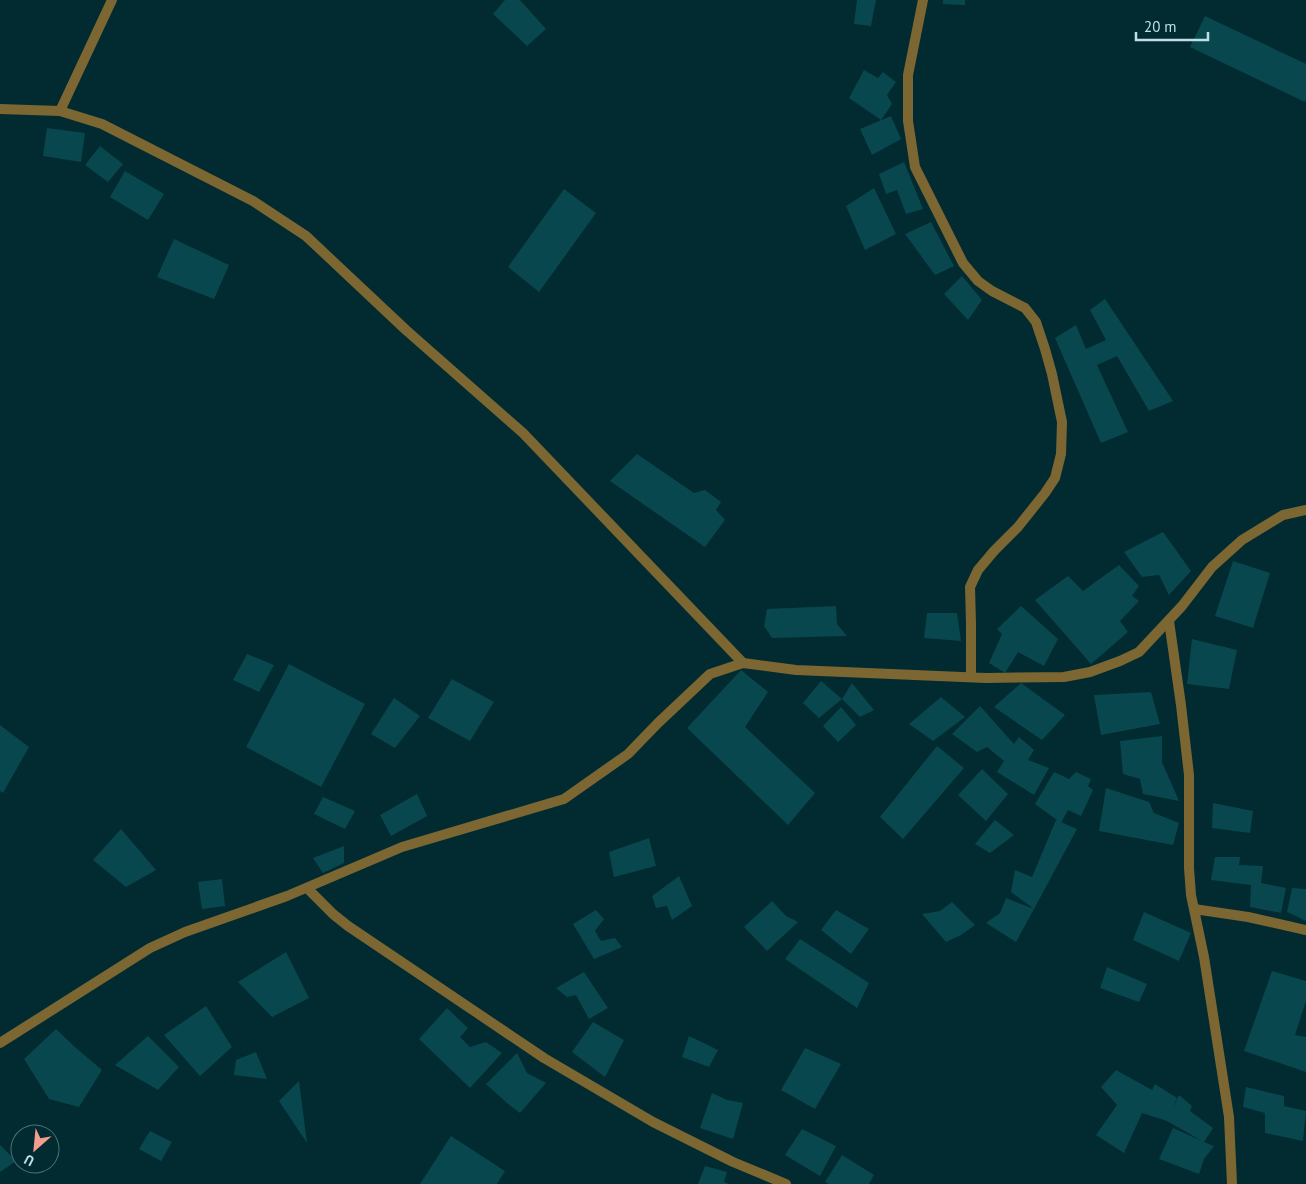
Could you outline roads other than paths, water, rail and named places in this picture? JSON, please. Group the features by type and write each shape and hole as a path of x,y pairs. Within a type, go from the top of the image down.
{"street":[{"path":"60,111 112,0"},
{"path":"923,0 908,74 908,122 914,166 963,263 978,281 992,291 1025,308 1036,322 1052,374 1062,422 1060,454 1055,478 1018,527 978,570 970,587 971,677"},
{"path":"0,109 60,111 102,124 253,200 306,236 406,330 522,433 743,663"},
{"path":"0,1043 150,948 185,932 287,896 402,847 564,799 628,754 710,674 743,663 796,670 971,677 1064,677 1090,672 1139,652 1182,606 1212,567 1242,540 1283,515 1306,510"},
{"path":"1169,621 1189,776 1189,868 1191,895 1204,957 1229,1117 1232,1184"},
{"path":"307,888 348,926 544,1058 653,1122 733,1162 786,1184"},
{"path":"1194,909 1248,917 1306,930"}]}
